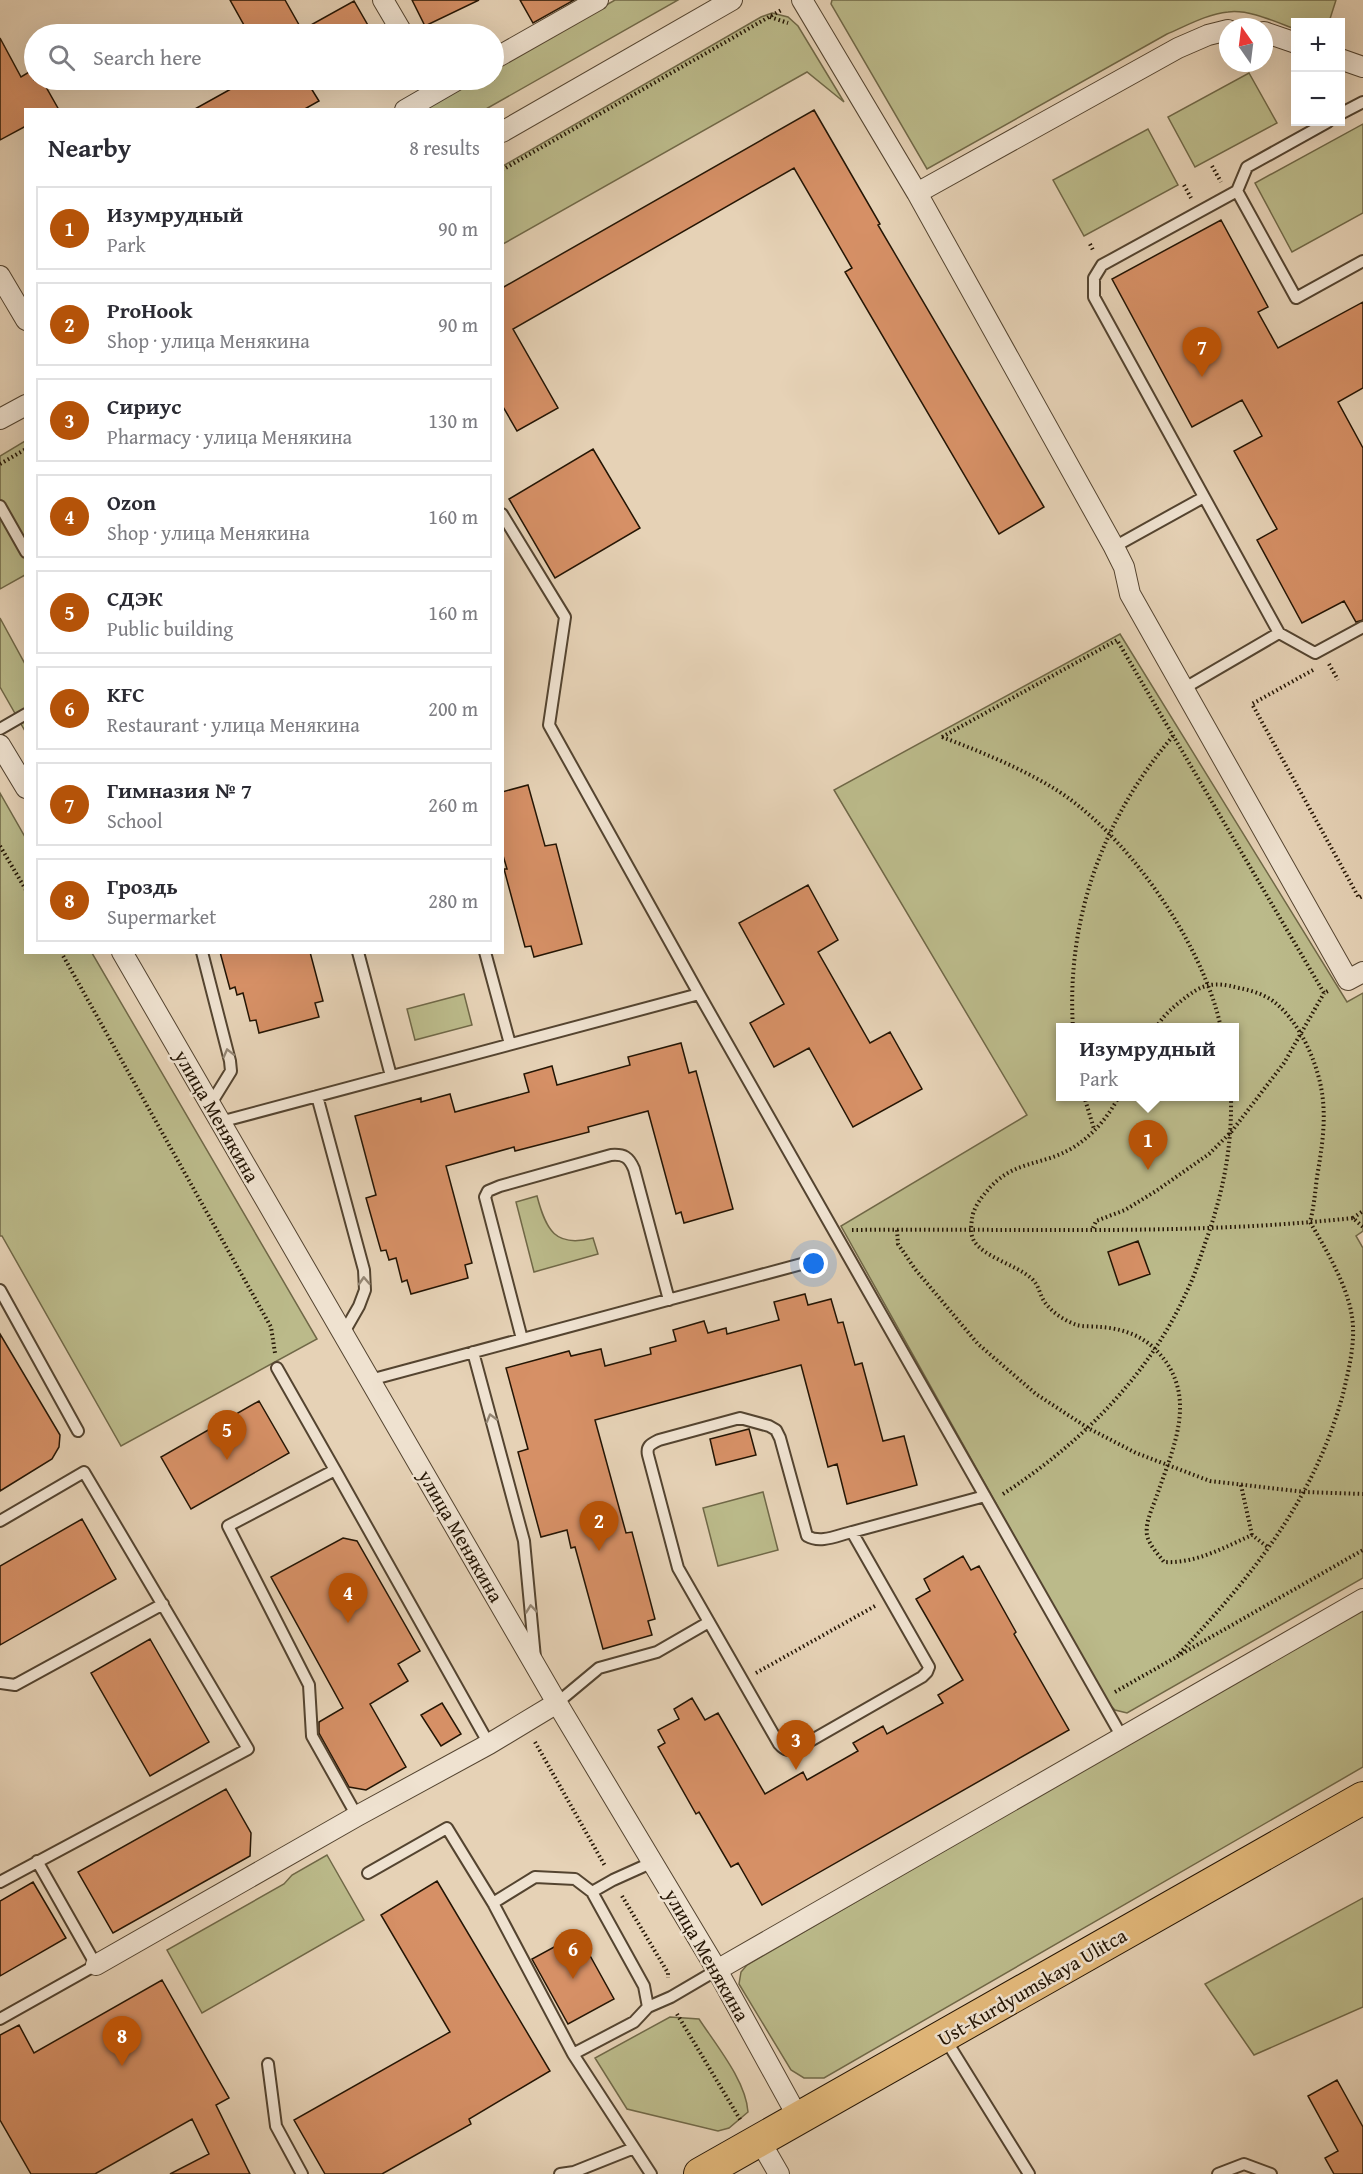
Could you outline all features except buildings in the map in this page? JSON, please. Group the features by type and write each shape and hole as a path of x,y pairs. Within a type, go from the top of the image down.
{"main road":[{"name":"Ust-Kurdyumskaya Ulitca","path":"700,2174 1363,1798"}],"street":[{"path":"383,0 397,24"},
{"path":"504,53 598,0"},
{"path":"504,131 732,0"},
{"path":"796,3 917,193 1114,547 1124,567 1131,594 1183,689 1356,976"},
{"path":"917,193 1178,48 1219,32"},
{"path":"1273,36 1291,41"},
{"path":"1345,60 1363,67"},
{"path":"407,108 427,90"},
{"path":"0,276 24,317"},
{"path":"0,419 24,406"},
{"path":"0,745 24,785"},
{"name":"улица Менякина","path":"123,954 536,1667 717,1970 799,2119"},
{"path":"717,1970 1363,1599"},
{"path":"96,1965 357,1816 489,1744 557,1702"},
{"path":"760,2141 779,2174"}],"lane":[{"path":"1345,112 1363,102"},
{"path":"1321,126 1247,167 1238,191 1102,266 1094,278 1094,297 1279,633 1315,653 1363,627"},
{"path":"1238,191 1296,297 1363,261"},
{"path":"1114,547 1204,497"},
{"path":"0,506 24,548"},
{"path":"504,517 565,617 549,724 699,994 1122,1737"},
{"path":"1183,689 1279,633"},
{"path":"0,729 24,715"},
{"path":"203,954 231,1071 215,1113"},
{"path":"359,954 391,1076"},
{"path":"486,954 510,1044"},
{"path":"215,1113 317,1096 699,994"},
{"path":"317,1096 363,1270 365,1290 344,1334"},
{"path":"522,1340 484,1197 488,1191 500,1186 600,1158 622,1155 630,1159 669,1300"},
{"path":"370,1380 809,1263"},
{"path":"0,1290 78,1431"},
{"path":"473,1352 524,1541 536,1667"},
{"path":"277,1368 489,1744"},
{"path":"852,1532 929,1667 922,1677 790,1750 783,1749 678,1568 648,1455 647,1449 650,1444 740,1418 776,1430 807,1536 814,1540 987,1499"},
{"path":"335,1470 228,1526 309,1685 312,1736 357,1816"},
{"path":"0,1521 84,1472 248,1749 0,1882"},
{"path":"0,1683 15,1685 163,1604"},
{"path":"557,1702 599,1668 657,1652 709,1622"},
{"path":"368,1873 447,1828 493,1903 573,2054 651,2174"},
{"path":"0,2019 96,1965 37,1861"},
{"path":"592,1892 653,1862"},
{"path":"493,1903 535,1877 575,1879 592,1892 644,1986 648,2007"},
{"path":"573,2054 634,2022 648,2007 671,1997 717,1970"},
{"path":"944,2037 1029,2174"},
{"path":"268,2064 276,2126 302,2174"},
{"path":"560,2174 574,2172 634,2148"},
{"path":"1218,2174 1244,2164 1272,2174"}],"path":[{"path":"504,169 796,3"},
{"path":"0,464 24,450"},
{"path":"1220,1023 1208,984 1193,953 1160,898 1109,832 1052,787 1016,768 942,737 1117,640 1324,993"},
{"path":"1338,680 1328,662 1252,704 1359,898 1363,896"},
{"path":"1073,1023 1072,979 1080,919 1091,879 1109,832 1144,772 1173,736"},
{"path":"0,846 24,887"},
{"path":"62,954 271,1327 277,1368"},
{"path":"1092,1228 1096,1221 1125,1210 1209,1154 1232,1131 1284,1064 1299,1033 1324,993 1356,976"},
{"path":"1158,1023 1196,989 1208,984 1225,984 1271,1000 1285,1013 1299,1033 1313,1062 1320,1086 1324,1115 1323,1145 1310,1222 1348,1298 1353,1326 1347,1378 1337,1415 1305,1492 1269,1548 1236,1592 1177,1656"},
{"path":"1086,1101 1094,1129"},
{"path":"1116,1101 1109,1116 1075,1147 1048,1159 1016,1167 997,1178 972,1215 970,1229 974,1241 983,1250 1029,1276 1037,1284 1044,1301 1063,1318 1078,1325 1127,1331 1154,1348 1174,1374 1180,1393 1179,1425 1149,1519 1147,1535 1164,1562 1177,1563 1197,1558 1252,1535"},
{"path":"987,1499 1027,1478 1088,1428 1131,1381 1154,1348 1187,1291 1210,1227 1226,1170 1232,1131 1231,1101"},
{"path":"834,1231 1210,1227 1353,1218 1363,1211"},
{"path":"1353,1218 1363,1227"},
{"path":"897,1230 898,1244 915,1269 978,1344 1036,1394 1088,1428 1136,1453 1210,1480 1305,1492 1363,1494"},
{"path":"1241,1485 1252,1535 1269,1548"},
{"path":"1101,1700 1363,1550"},
{"path":"743,1681 890,1597"},
{"path":"524,1723 668,1973 671,1997 678,2016 738,2117 760,2141"}],"shaded area":[{"path":"615,0 678,0 488,108 427,108 458,90 504,90 504,63"},
{"path":"832,0 1336,0 1330,18 1291,18 1291,28 1273,21 1273,18 1244,12 1220,13 1197,21 1167,34 927,169 831,4"},
{"path":"772,13 788,17 798,26 844,102 807,72 504,243 504,165 761,17"},
{"path":"1249,73 1277,123 1195,167 1168,117"},
{"path":"1363,124 1363,213 1292,252 1255,183"},
{"path":"1148,129 1178,185 1084,236 1053,180"},
{"path":"24,442 24,576 0,589 0,456"},
{"path":"0,618 24,662 24,729 0,687"},
{"path":"1120,634 1347,1002 1363,993 1363,1231 1356,1236 1363,1248 1363,1578 1127,1713 1115,1710 1107,1702 841,1226 1027,1115 834,790"},
{"path":"0,793 24,835 24,954 93,954 317,1339 121,1446 0,1236"},
{"path":"464,994 472,1025 415,1040 407,1009"},
{"path":"537,1196 544,1218 554,1234 569,1240 593,1238 598,1254 534,1272 516,1202"},
{"path":"763,1492 778,1550 718,1566 703,1508"},
{"path":"1363,1608 1363,1767 824,2078 804,2078 791,2070 739,1984 741,1972 747,1965"},
{"path":"327,1855 364,1920 202,2013 167,1950 284,1884 292,1875"},
{"path":"1363,1898 1363,2007 1254,2055 1205,1984"},
{"path":"670,2017 699,2019 736,2076 746,2100 748,2112 729,2128 718,2131 627,2109 595,2058"}],"place":[{"name":"Гимназия № 7","path":"1202,377"},
{"name":"Изумрудный","path":"1148,1170"},
{"name":"СДЭК","path":"227,1460"},
{"name":"ProHook","path":"599,1551"},
{"name":"Ozon","path":"348,1623"},
{"name":"Сириус","path":"796,1770"},
{"name":"KFC","path":"573,1979"},
{"name":"Гроздь","path":"122,2066"}]}
